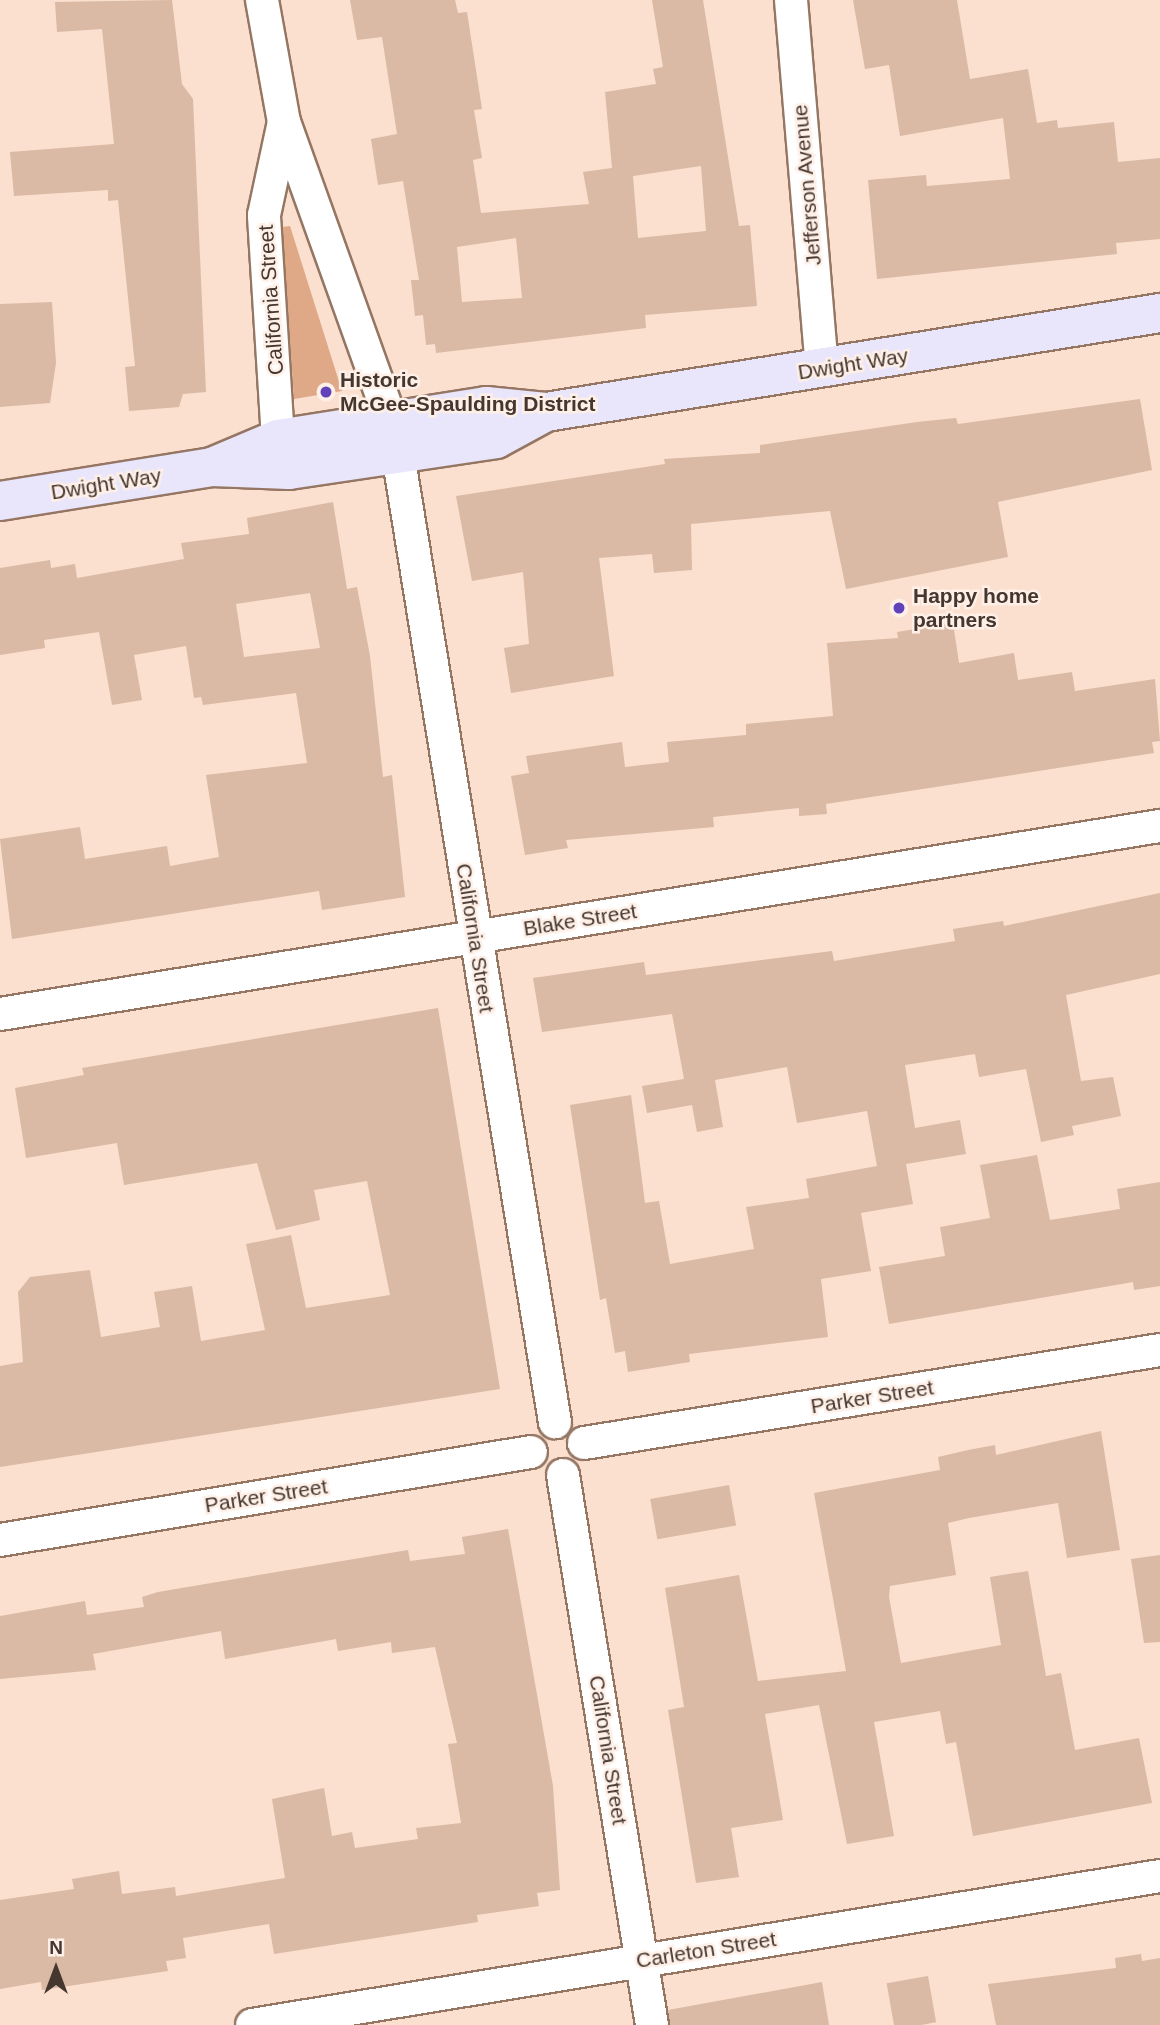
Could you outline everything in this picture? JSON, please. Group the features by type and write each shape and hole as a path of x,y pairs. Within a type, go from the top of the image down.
{"street":[{"name":"California Street","path":"262,0 284,122 394,437 555,1422"},
{"name":"Jefferson Avenue","path":"791,0 822,369"},
{"name":"California Street","path":"278,439 264,215 284,122"},
{"name":"Dwight Way","path":"212,467 278,439 496,439 546,412 1160,313"},
{"name":"Dwight Way","path":"0,500 212,467 289,470 394,437"},
{"name":"Blake Street","path":"0,1014 1160,826"},
{"name":"Parker Street","path":"584,1443 1160,1350"},
{"path":"555,1422 573,1426 584,1443 578,1466 563,1475 540,1468 531,1452 537,1432 555,1422"},
{"name":"Parker Street","path":"0,1540 531,1452"},
{"name":"California Street","path":"563,1475 652,2025"},
{"name":"Carleton Street","path":"252,2025 1160,1876"}],"shaded area":[{"path":"290,226 342,391 294,399 282,227"}],"building":[{"path":"172,0 182,84 193,99 206,392 183,394 179,407 129,411 125,367 135,366 118,200 108,201 108,190 14,196 10,152 114,144 102,29 57,32 55,2"},
{"path":"350,0 455,0 458,13 467,12 482,109 474,110 482,158 473,160 481,213 589,204 583,172 612,168 605,92 656,84 653,69 663,67 652,0 703,0 739,226 750,225 757,306 645,315 646,328 436,353 435,344 426,345 423,315 415,316 411,280 419,280 403,181 378,185 371,139 397,134 382,37 357,40","holes":["701,166 706,231 638,238 633,176","516,238 522,298 462,302 457,247"]},
{"path":"853,0 957,0 970,79 1028,69 1037,123 1057,120 1058,128 1114,122 1118,162 1160,158 1160,239 1116,243 1117,254 877,279 868,180 926,175 927,186 1010,179 1003,118 900,136 889,65 865,69"},
{"path":"52,302 56,363 50,403 0,407 0,304"},
{"path":"1140,399 1152,470 998,502 1008,557 846,589 830,511 691,524 692,570 654,573 652,554 599,558 614,676 511,693 504,648 529,644 523,572 472,581 456,496 665,464 664,459 760,453 760,445 917,422 956,418 958,424"},
{"path":"333,502 347,589 357,587 370,656 383,777 392,775 405,897 322,910 319,891 12,939 0,839 80,827 85,859 167,846 170,866 219,857 206,775 307,763 296,693 203,705 201,697 194,698 186,646 134,655 142,700 112,705 99,632 44,640 45,648 0,655 0,568 50,560 51,568 75,564 77,578 184,559 181,543 249,534 247,518","holes":["310,593 320,648 244,657 236,604"]},
{"path":"953,623 959,663 1014,653 1018,680 1072,672 1075,691 1155,679 1160,741 1152,742 1154,753 826,804 827,814 799,816 799,808 713,817 714,827 566,840 568,848 525,855 511,776 529,773 526,756 622,742 625,767 669,762 667,742 746,735 746,724 833,716 827,643 898,638 897,632"},
{"path":"1160,893 1160,974 1066,995 1081,1081 1113,1077 1121,1116 1072,1126 1074,1135 1041,1142 1026,1069 979,1077 975,1054 905,1065 915,1128 960,1120 966,1154 906,1164 913,1204 861,1213 871,1271 821,1279 828,1337 689,1354 690,1362 628,1372 625,1351 615,1353 606,1298 600,1300 570,1105 631,1095 645,1203 659,1201 670,1264 754,1249 746,1207 809,1198 806,1179 877,1166 867,1111 797,1123 787,1067 715,1080 723,1127 697,1132 692,1105 647,1113 642,1086 684,1079 672,1014 542,1032 533,978 644,962 646,975 832,951 834,961 955,941 953,929 1003,921 1004,926"},
{"path":"438,1008 500,1389 0,1467 0,1366 23,1362 18,1292 30,1277 90,1270 101,1337 160,1327 154,1292 192,1286 201,1341 265,1330 246,1244 291,1235 306,1308 390,1295 367,1181 314,1190 320,1220 276,1230 257,1163 124,1185 117,1143 26,1158 15,1088 84,1075 82,1068"},
{"path":"1037,1155 1050,1220 1120,1209 1117,1189 1160,1182 1160,1286 1134,1290 1133,1282 889,1324 879,1267 945,1256 940,1227 990,1218 980,1165"},
{"path":"1101,1431 1120,1550 1067,1558 1058,1503 969,1518 948,1523 956,1575 890,1586 889,1597 901,1663 1001,1645 990,1577 1028,1571 1046,1676 1061,1673 1075,1750 1139,1738 1152,1803 973,1836 956,1742 946,1744 940,1711 874,1722 894,1836 847,1844 819,1705 765,1714 783,1820 731,1828 739,1877 696,1883 668,1710 684,1707 665,1588 739,1575 758,1681 846,1671 814,1493 940,1470 938,1457 968,1450 995,1445 996,1455"},
{"path":"729,1485 736,1525 657,1539 650,1499"},
{"path":"508,1529 553,1786 560,1890 537,1893 539,1906 477,1915 478,1922 274,1954 269,1924 183,1938 186,1958 166,1961 168,1971 42,1990 41,1982 0,1989 0,1900 74,1889 72,1879 119,1871 122,1894 175,1887 176,1896 285,1878 272,1799 324,1788 332,1836 352,1832 355,1848 418,1839 416,1828 461,1823 448,1744 457,1743 435,1647 392,1653 391,1642 338,1651 336,1639 225,1659 221,1631 93,1654 96,1670 0,1679 0,1616 85,1601 87,1615 144,1607 142,1597 158,1592 408,1550 410,1561 465,1554 462,1537"},
{"path":"1160,1555 1160,1642 1144,1643 1131,1559"},
{"path":"1141,1954 1142,1961 1160,1958 1160,2025 996,2025 988,1984 1116,1968 1115,1958"},
{"path":"928,1976 936,2022 894,2025 887,1983"},
{"path":"822,1982 829,2025 670,2025 668,2010"}],"place":[{"name":"Historic McGee-Spaulding District","path":"326,392"},
{"name":"Happy home partners","path":"899,608"}]}
